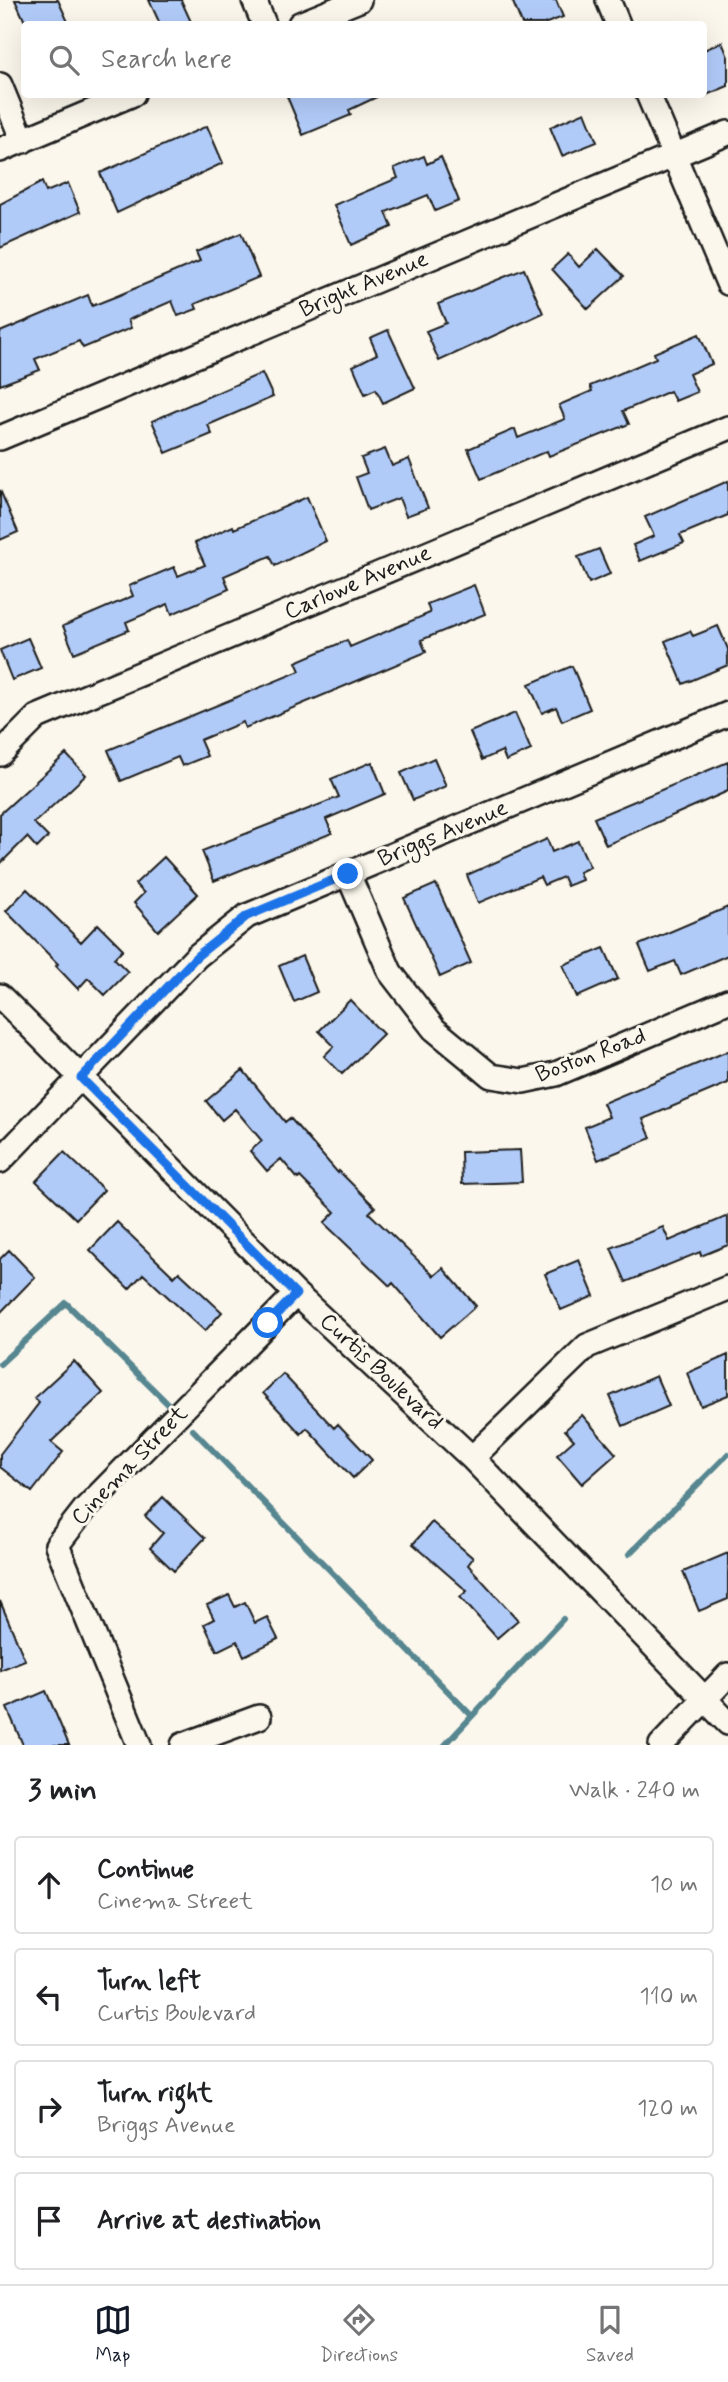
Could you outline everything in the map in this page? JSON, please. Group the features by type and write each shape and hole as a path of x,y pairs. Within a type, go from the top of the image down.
{"street":[{"path":"254,0 263,21"},
{"path":"307,21 359,0"},
{"path":"608,0 617,21"},
{"path":"0,85 23,141"},
{"path":"0,150 124,98"},
{"path":"650,98 728,283"},
{"name":"Bright Avenue","path":"0,438 728,133"},
{"name":"Carlowe Avenue","path":"0,754 37,717 728,428"},
{"name":"Briggs Avenue","path":"0,1161 197,956 247,916 728,714"},
{"name":"Boston Road","path":"348,874 390,972 434,1029 491,1076 523,1081 556,1074 728,1002"},
{"name":"Curtis Boulevard","path":"0,996 296,1294 472,1458 728,1723"},
{"path":"472,1458 587,1346 728,1287"},
{"name":"Cinema Street","path":"139,1745 57,1545 85,1509 296,1294"},
{"path":"661,1745 728,1675"},
{"path":"183,1745 258,1717"}],"building":[{"path":"15,0 58,0 68,21 25,21"},
{"path":"149,0 181,0 191,21 159,21"},
{"path":"512,0 556,0 563,17 552,21 521,21"},
{"path":"722,42 728,57 728,86 707,95 707,49"},
{"path":"288,98 374,98 349,110 351,115 303,135"},
{"path":"585,112 597,142 562,156 550,127"},
{"path":"207,126 223,163 117,213 100,173"},
{"path":"424,156 427,164 441,157 459,201 435,211 428,195 386,212 392,227 351,245 334,205 398,178 394,168"},
{"path":"42,182 46,192 68,183 80,212 0,248 0,204"},
{"path":"241,233 259,277 195,304 197,309 178,316 172,301 128,320 131,328 83,348 79,341 35,359 40,370 0,385 0,332 88,295 92,306 117,296 200,261 196,252"},
{"path":"598,249 624,276 588,309 552,269 568,254 579,267"},
{"path":"524,269 543,313 439,361 426,331 446,323 438,304"},
{"path":"388,330 415,388 383,403 376,389 365,394 353,366 377,354 370,338"},
{"path":"699,334 712,364 689,374 697,392 675,401 670,391 623,411 629,424 549,456 547,451 481,479 468,449 515,429 518,438 565,419 559,405 592,391 590,386 656,358 654,353"},
{"path":"262,373 273,397 208,425 212,434 166,453 152,421"},
{"path":"385,449 392,466 409,459 428,508 406,516 399,498 368,510 356,477 367,473 361,458"},
{"path":"728,481 728,515 680,535 684,543 640,561 633,545 654,536 645,517"},
{"path":"0,490 18,532 0,540"},
{"path":"307,497 326,541 275,566 270,556 224,576 229,589 172,614 168,604 126,622 129,630 74,653 63,626 133,596 129,586 174,567 178,576 205,565 195,543"},
{"path":"599,549 610,574 589,583 578,557"},
{"path":"474,585 485,614 421,640 426,652 245,728 243,722 200,740 207,756 182,766 178,757 121,781 108,750 300,671 296,662 347,640 350,647 430,613 427,604"},
{"path":"718,626 728,649 728,665 683,684 665,641 690,631 693,636"},
{"path":"28,638 41,668 12,680 0,650"},
{"path":"572,666 590,709 562,721 556,707 542,713 529,684"},
{"path":"515,713 531,750 506,761 502,751 482,760 470,732"},
{"path":"66,754 86,775 34,823 48,837 37,848 27,837 0,864 0,814"},
{"path":"434,758 446,786 413,800 401,773"},
{"path":"372,762 385,794 326,819 332,833 214,881 202,851 339,797 331,779"},
{"path":"728,762 728,791 606,845 594,818"},
{"path":"547,839 552,852 578,841 590,867 579,872 582,880 567,886 563,877 544,885 540,877 478,903 467,875"},
{"path":"164,857 198,894 158,931 134,903 144,893 135,884"},
{"path":"436,884 471,963 440,977 404,898"},
{"path":"27,889 81,942 98,924 123,949 114,958 128,972 105,995 88,978 78,989 56,966 58,964 6,911"},
{"path":"728,907 728,955 681,975 675,961 650,971 639,945"},
{"path":"604,948 618,979 577,997 563,965"},
{"path":"302,956 317,992 294,1002 279,966"},
{"path":"350,1000 383,1034 342,1074 324,1056 334,1046 319,1031"},
{"path":"728,1051 728,1083 643,1119 651,1138 598,1160 585,1127 609,1117 603,1103"},
{"path":"243,1070 285,1122 290,1118 338,1173 339,1171 375,1207 369,1213 434,1276 443,1268 476,1306 440,1337 393,1283 390,1286 324,1223 335,1212 300,1177 298,1179 281,1159 267,1171 250,1151 262,1141 235,1109 222,1120 206,1101"},
{"path":"520,1150 522,1182 462,1184 461,1152"},
{"path":"64,1152 104,1190 76,1219 36,1181"},
{"path":"728,1216 728,1245 701,1256 700,1252 626,1282 611,1248 663,1227 669,1241"},
{"path":"117,1222 174,1277 179,1272 222,1312 205,1331 143,1274 129,1289 90,1250"},
{"path":"9,1250 35,1277 0,1313 0,1259"},
{"path":"579,1260 594,1296 561,1310 545,1274"},
{"path":"728,1355 728,1395 701,1406 687,1373"},
{"path":"74,1361 103,1393 51,1442 63,1452 32,1492 0,1467 0,1454 39,1403 34,1398"},
{"path":"283,1374 334,1428 338,1424 372,1460 353,1478 307,1428 301,1434 263,1393"},
{"path":"656,1376 669,1406 623,1426 610,1396"},
{"path":"582,1415 616,1454 582,1484 557,1455 574,1440 565,1430"},
{"path":"163,1497 205,1538 174,1571 150,1548 163,1533 145,1516"},
{"path":"432,1522 473,1558 468,1565 518,1620 497,1638 460,1597 467,1591 413,1544"},
{"path":"728,1553 728,1599 699,1611 683,1572"},
{"path":"229,1595 235,1607 245,1602 255,1623 267,1617 278,1639 244,1656 237,1641 217,1651 204,1624 214,1619 207,1605"},
{"path":"0,1601 25,1660 0,1670"},
{"path":"46,1691 69,1745 23,1745 7,1708"}],"waterway":[{"path":"0,1364 66,1303 169,1405"},
{"path":"193,1430 472,1716"},
{"path":"629,1554 728,1454"},
{"path":"445,1745 563,1619"}],"route":[{"path":"268,1323 296,1294 81,1078 197,956 247,916 348,874"}]}
